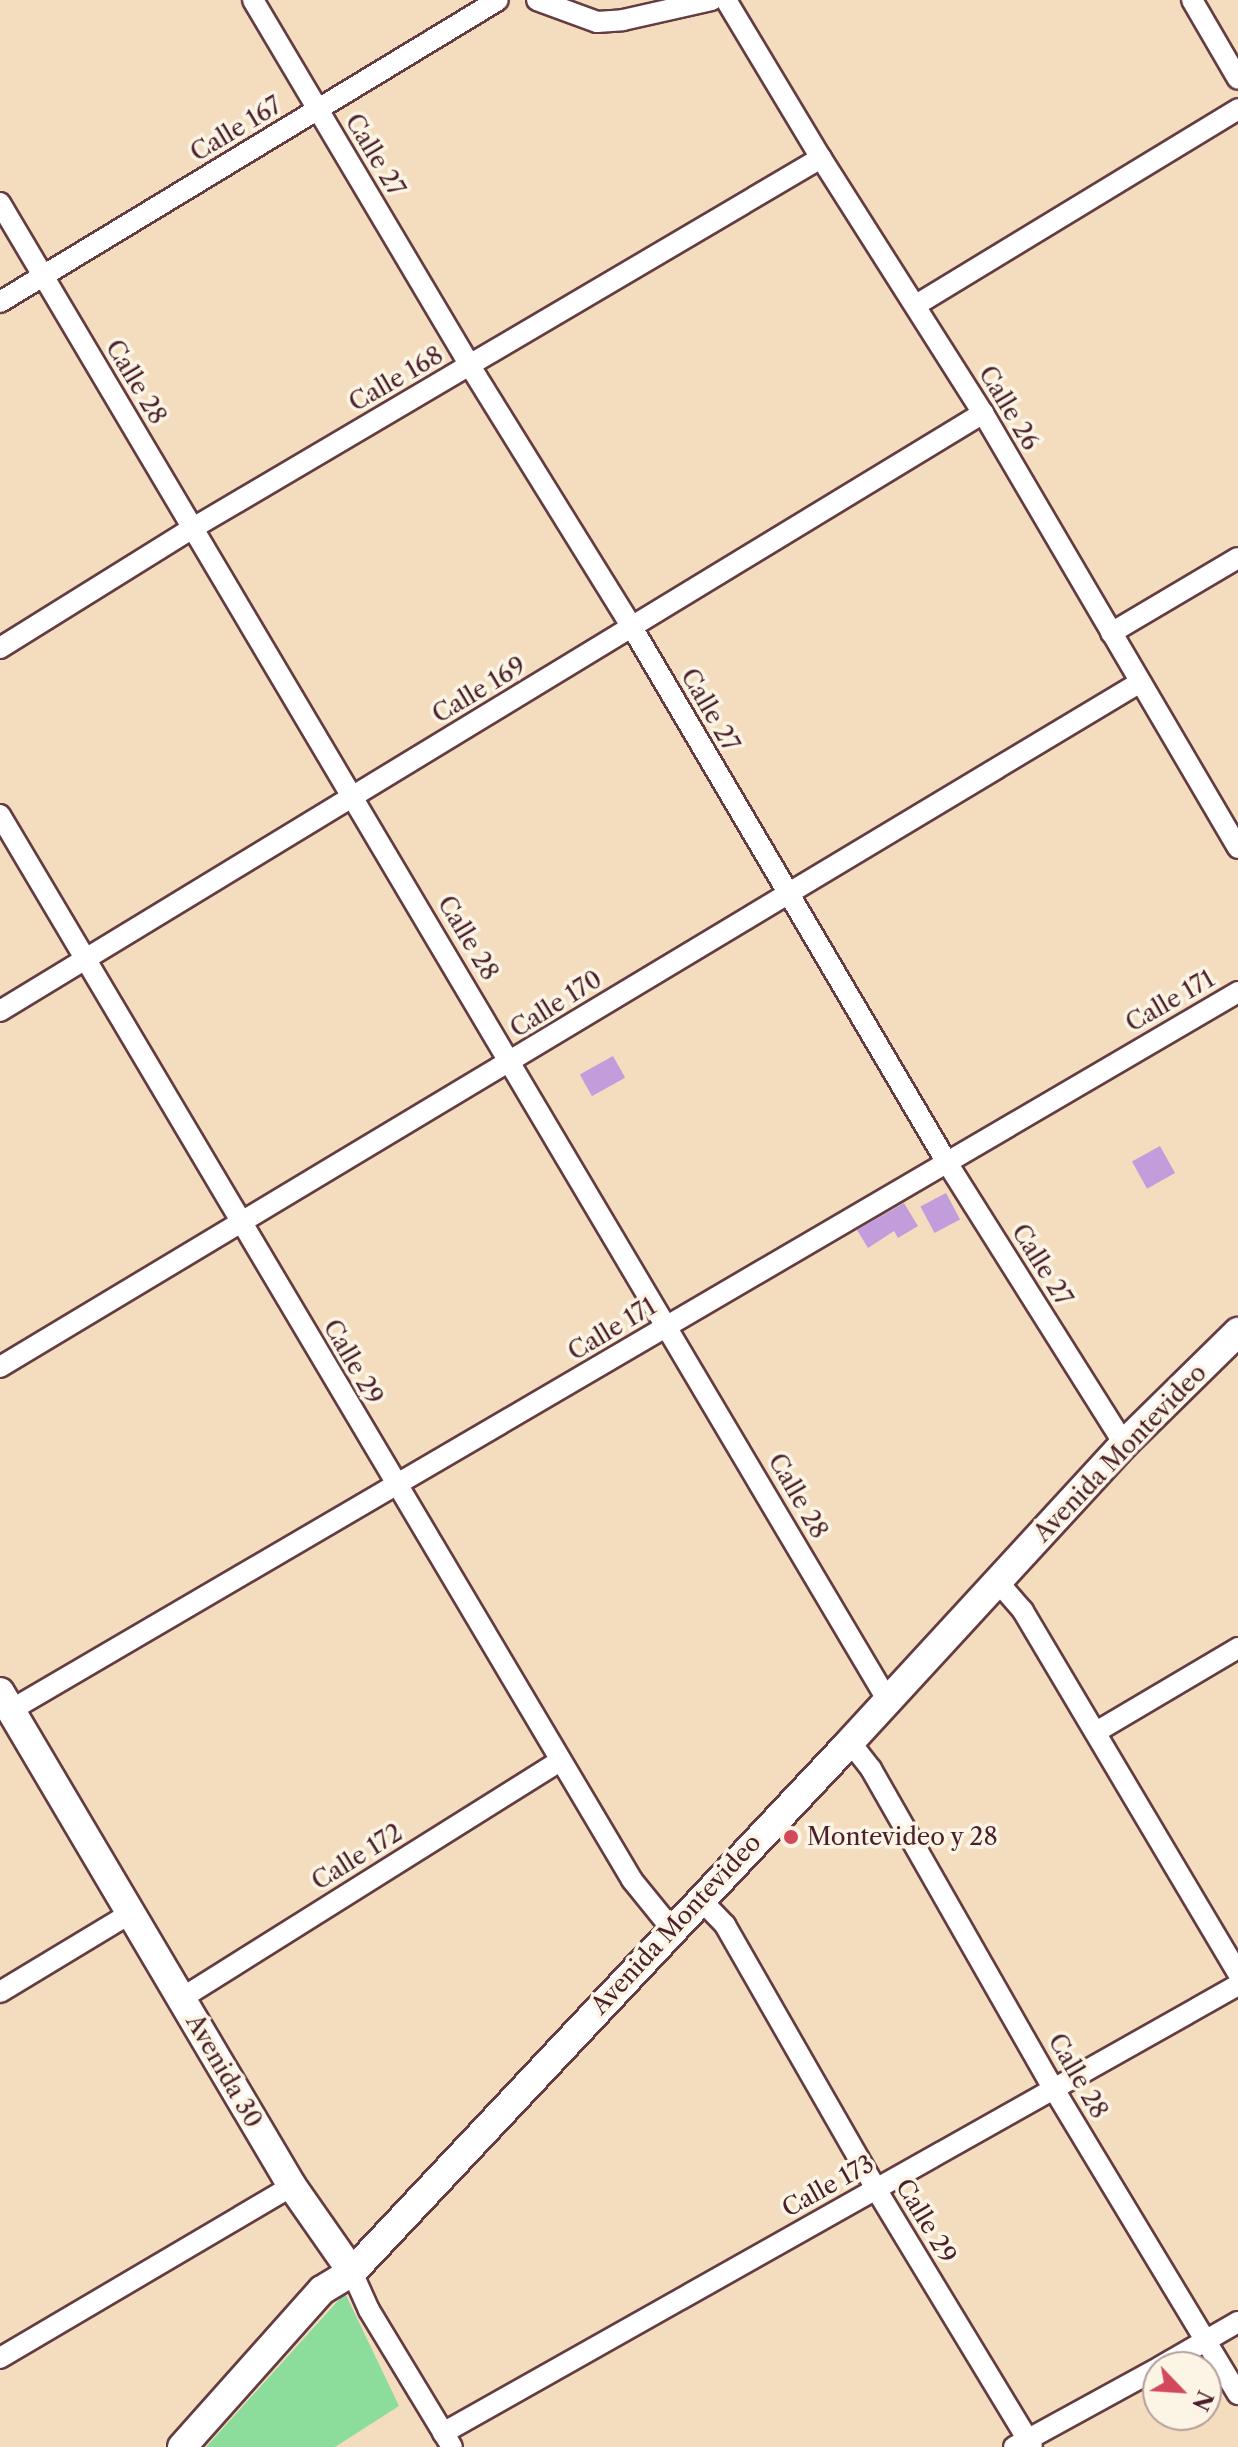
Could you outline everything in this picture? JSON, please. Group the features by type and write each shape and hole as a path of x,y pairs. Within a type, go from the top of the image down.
{"main road":[{"name":"Avenida Montevideo","path":"182,2447 322,2290 352,2272 671,1928 850,1742 1124,1444 1238,1332"},
{"name":"Avenida 30","path":"6,1701 292,2186 352,2272"}],"street":[{"name":"Calle 27","path":"253,0 470,366 633,629 946,1161 1124,1444"},
{"name":"Calle 167","path":"0,302 498,0"},
{"path":"537,0 597,22 623,20 712,0"},
{"name":"Calle 26","path":"726,0 821,158 983,413 1238,848"},
{"path":"1192,0 1238,79"},
{"path":"916,305 1238,109"},
{"name":"Calle 168","path":"0,648 193,528 821,158"},
{"name":"Calle 28","path":"0,203 512,1062 888,1701"},
{"name":"Calle 169","path":"0,1011 353,795 633,629 983,413"},
{"path":"1111,633 1238,558"},
{"name":"Calle 170","path":"0,1367 512,1062 786,892 1139,683"},
{"name":"Calle 29","path":"0,815 560,1761 640,1893 671,1928"},
{"name":"Calle 171","path":"6,1701 396,1488 946,1161 1238,992"},
{"path":"998,1582 1023,1611 1238,1973"},
{"path":"1096,1732 1238,1648"},
{"name":"Calle 28","path":"850,1742 871,1769 1055,2091 1238,2394"},
{"name":"Calle 172","path":"182,1998 560,1761"},
{"name":"Calle 29","path":"701,1900 725,1925 1025,2444"},
{"path":"0,1992 131,1913"},
{"name":"Calle 173","path":"448,2440 876,2189 1055,2091 1238,1985"},
{"path":"0,2358 292,2186"},
{"name":"Avenida 30","path":"352,2272 369,2310 448,2440"},
{"path":"1189,2351 1238,2322"},
{"path":"1025,2444 1142,2378"}],"green space":[{"path":"345,2293 399,2406 335,2447 206,2447"}],"building":[{"path":"613,1056 625,1078 592,1096 580,1074"},
{"path":"1160,1146 1175,1173 1147,1189 1132,1162"},
{"path":"946,1193 960,1219 934,1233 920,1207"},
{"path":"904,1203 918,1226 898,1238 894,1231 868,1248 857,1230"}],"place":[{"name":"Montevideo y 28","path":"791,1837"}]}
